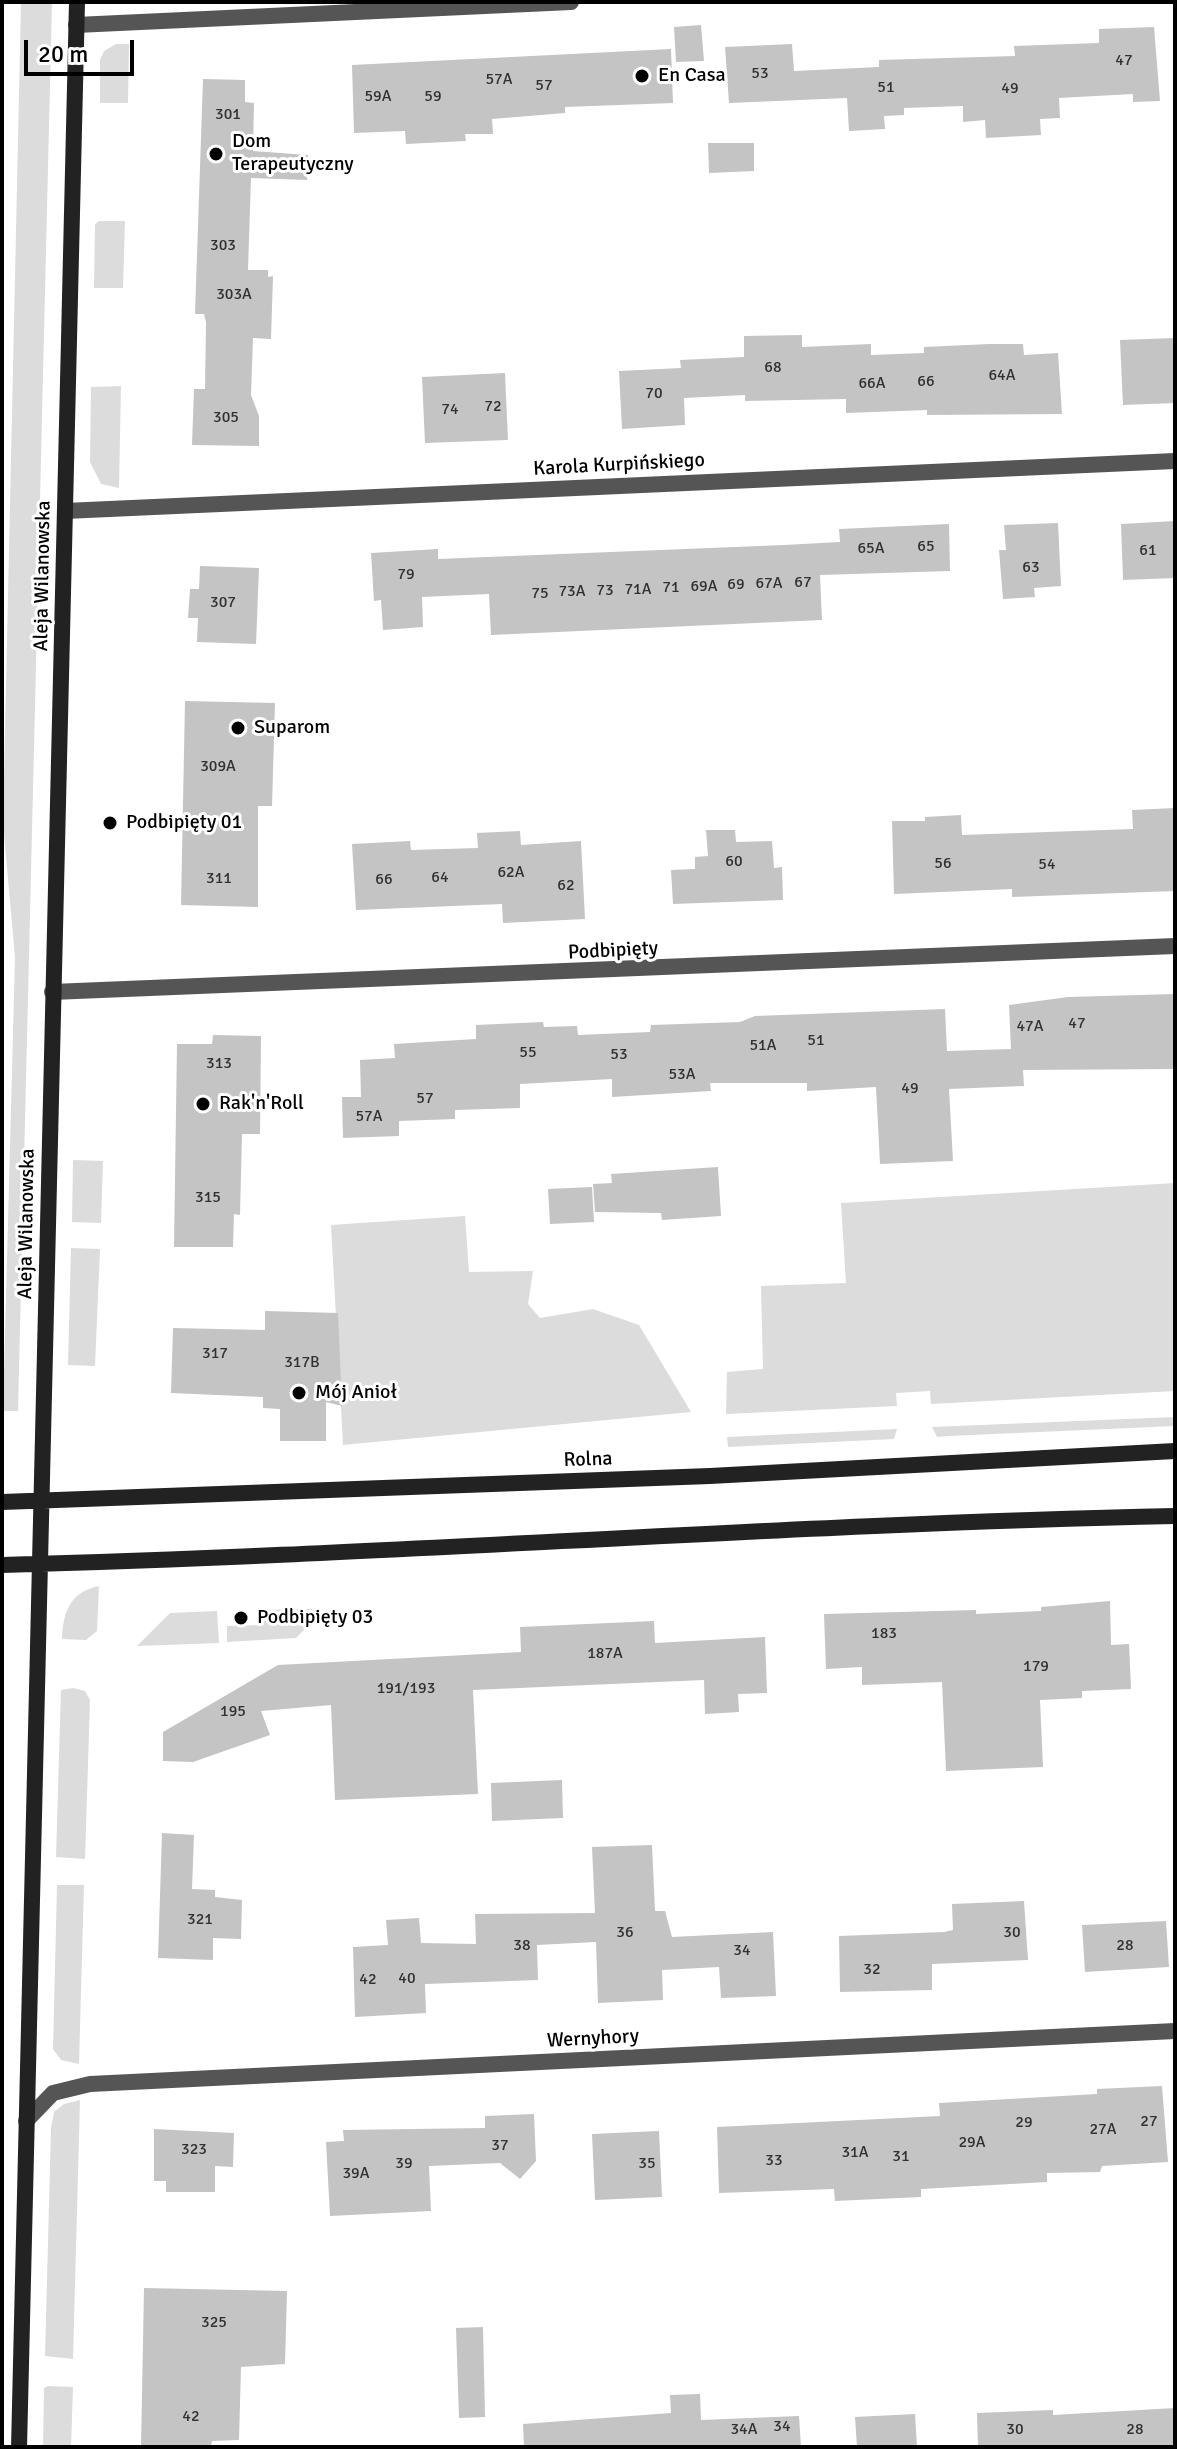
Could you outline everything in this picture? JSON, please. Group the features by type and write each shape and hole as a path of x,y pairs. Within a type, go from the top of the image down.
{"main road":[{"name":"Aleja Wilanowska","path":"19,2447 77,2"},
{"name":"Rolna","path":"2,1502 710,1476 1175,1451"},
{"path":"2,1565 325,1554 970,1520 1175,1516"}],"street":[{"path":"76,25 571,2"},
{"name":"Karola Kurpińskiego","path":"65,511 1175,461"},
{"name":"Podbipięty","path":"52,992 1175,946"},
{"name":"Wernyhory","path":"26,2121 53,2093 90,2084 1175,2031"}],"shaded area":[{"path":"21,2 52,2 18,1411 3,1411 15,957 3,823"},
{"path":"116,44 129,44 128,103 100,103 100,60 104,51"},
{"path":"99,221 125,221 123,288 94,288 95,224"},
{"path":"121,386 119,488 101,484 90,462 91,387"},
{"path":"73,1160 103,1161 101,1223 72,1222"},
{"path":"1175,1183 1175,1391 931,1404 930,1391 896,1393 897,1406 726,1414 727,1372 763,1369 761,1286 846,1283 841,1203"},
{"path":"465,1216 469,1272 533,1271 528,1304 540,1318 593,1309 639,1325 691,1412 343,1445 331,1225"},
{"path":"71,1248 100,1249 95,1366 68,1365"},
{"path":"1175,1417 1175,1426 937,1437 932,1427"},
{"path":"897,1429 894,1439 728,1447 727,1437"},
{"path":"99,1586 97,1631 86,1640 62,1639 64,1620 70,1605 81,1593"},
{"path":"312,1609 312,1622 296,1638 227,1642 227,1626 260,1625 260,1610"},
{"path":"217,1611 219,1643 137,1646 170,1613"},
{"path":"73,1688 85,1691 90,1700 85,1859 56,1857 61,1690"},
{"path":"57,1885 84,1885 79,2064 61,2060 53,2049"},
{"path":"80,2100 73,2359 45,2356 51,2128 54,2112 64,2104"},
{"path":"73,2387 71,2447 43,2447 44,2388"}],"building":[{"path":"701,25 704,61 676,62 674,27"},
{"path":"1154,27 1160,101 1133,102 1133,94 1059,98 1060,118 1040,119 1041,135 986,138 985,120 963,122 963,106 904,108 904,115 884,116 885,129 849,131 847,98 729,103 725,47 792,44 794,71 879,67 879,60 1015,56 1014,46 1099,43 1099,29"},
{"path":"671,49 673,103 565,107 565,113 492,119 493,134 465,134 466,141 406,144 405,131 354,133 352,65"},
{"path":"203,79 245,80 245,102 254,103 253,151 308,155 307,180 251,178 248,270 268,270 268,277 273,276 271,339 253,338 251,395 259,416 259,446 192,445 194,389 205,389 206,322 204,314 195,314"},
{"path":"708,143 754,143 754,171 709,173"},
{"path":"802,335 802,347 871,344 871,355 924,353 924,347 989,344 1023,344 1024,355 1058,353 1062,414 927,415 927,410 846,413 846,399 745,401 745,395 684,398 685,425 622,429 619,371 681,368 680,360 744,357 744,336"},
{"path":"1175,338 1175,403 1123,405 1120,340"},
{"path":"505,373 508,440 425,443 422,377"},
{"path":"1175,521 1175,578 1123,580 1121,524"},
{"path":"1058,523 1061,586 1034,588 1035,597 1003,599 999,550 1006,550 1004,525"},
{"path":"949,524 950,571 820,575 822,620 491,635 489,594 422,597 423,627 383,630 381,600 374,601 371,553 438,549 438,559 784,545 840,542 839,529"},
{"path":"200,566 259,568 256,644 197,642 198,618 188,618 190,589 199,589"},
{"path":"185,701 275,703 272,806 258,806 258,907 181,905"},
{"path":"1175,808 1175,891 1012,897 1012,889 894,894 892,821 925,821 925,817 961,815 962,835 1133,829 1132,810"},
{"path":"706,830 735,830 736,842 772,841 774,868 782,867 783,900 673,904 671,870 695,869 695,857 708,856"},
{"path":"520,831 521,845 581,841 585,919 503,923 502,904 356,910 352,844 410,841 411,850 478,848 477,833"},
{"path":"1175,994 1175,1069 1023,1070 1024,1086 949,1089 953,1161 880,1164 876,1087 807,1091 807,1083 710,1083 711,1091 612,1097 612,1079 520,1084 520,1108 455,1110 455,1119 399,1121 399,1136 343,1138 342,1097 361,1097 360,1060 395,1058 394,1044 476,1039 476,1025 543,1022 544,1027 577,1026 578,1035 650,1032 651,1025 740,1022 755,1016 945,1009 947,1051 1011,1049 1009,1005 1068,997"},
{"path":"213,1035 261,1036 260,1134 242,1134 240,1215 234,1214 233,1247 174,1247 177,1044 212,1044"},
{"path":"718,1167 721,1216 662,1220 661,1213 595,1212 593,1184 612,1183 611,1174"},
{"path":"592,1187 594,1222 550,1224 548,1189"},
{"path":"265,1311 338,1313 342,1406 326,1402 326,1441 280,1441 280,1409 263,1408 263,1397 171,1393 173,1328 265,1330"},
{"path":"1110,1601 1111,1645 1129,1644 1131,1689 1082,1691 1082,1698 1040,1700 1043,1767 946,1771 942,1682 862,1685 862,1667 826,1669 824,1614 976,1610 976,1614 1041,1611 1041,1607"},
{"path":"654,1621 655,1643 765,1637 767,1693 738,1694 739,1712 705,1714 704,1680 473,1690 478,1794 335,1800 331,1705 261,1711 270,1735 193,1762 163,1761 163,1732 278,1665 521,1652 520,1627"},
{"path":"562,1780 563,1818 492,1821 491,1783"},
{"path":"162,1833 194,1835 192,1889 215,1890 215,1897 242,1900 241,1939 213,1938 213,1960 158,1958"},
{"path":"652,1845 655,1911 665,1911 672,1937 773,1932 776,1996 721,1998 719,1967 662,1970 663,2000 598,2003 596,1942 537,1945 538,1980 425,1984 426,2013 355,2017 353,1947 388,1945 386,1920 419,1918 421,1943 476,1944 475,1914 595,1913 592,1847"},
{"path":"1024,1901 1028,1960 932,1964 932,1990 840,1992 839,1936 944,1932 953,1930 952,1904"},
{"path":"1166,1921 1169,1967 1085,1972 1082,1925"},
{"path":"1162,2086 1168,2162 1102,2166 1100,2172 1047,2173 1047,2182 921,2189 921,2197 835,2201 834,2189 719,2193 717,2127 940,2116 939,2103 1097,2094 1097,2089"},
{"path":"534,2114 536,2161 520,2179 500,2163 429,2166 431,2211 330,2216 326,2142 344,2141 343,2130 485,2128 485,2116"},
{"path":"154,2129 234,2133 233,2167 215,2166 215,2192 166,2192 166,2181 154,2181"},
{"path":"659,2131 662,2197 595,2200 592,2134"},
{"path":"144,2288 287,2291 285,2364 241,2367 239,2440 212,2441 211,2447 141,2447"},
{"path":"483,2327 485,2417 459,2418 456,2328"},
{"path":"700,2394 701,2420 799,2416 801,2447 524,2447 523,2424 671,2413 670,2395"},
{"path":"1175,2408 1175,2447 978,2447 977,2413 1053,2410 1053,2415"},
{"path":"915,2414 917,2447 857,2447 855,2417"}],"place":[{"name":"En Casa","path":"642,76"},
{"name":"Dom Terapeutyczny","path":"216,154"},
{"name":"Suparom","path":"238,728"},
{"name":"Podbipięty 01","path":"110,823"},
{"name":"Rak'n'Roll","path":"203,1104"},
{"name":"Mój Anioł","path":"299,1393"},
{"name":"Podbipięty 03","path":"241,1618"}]}
